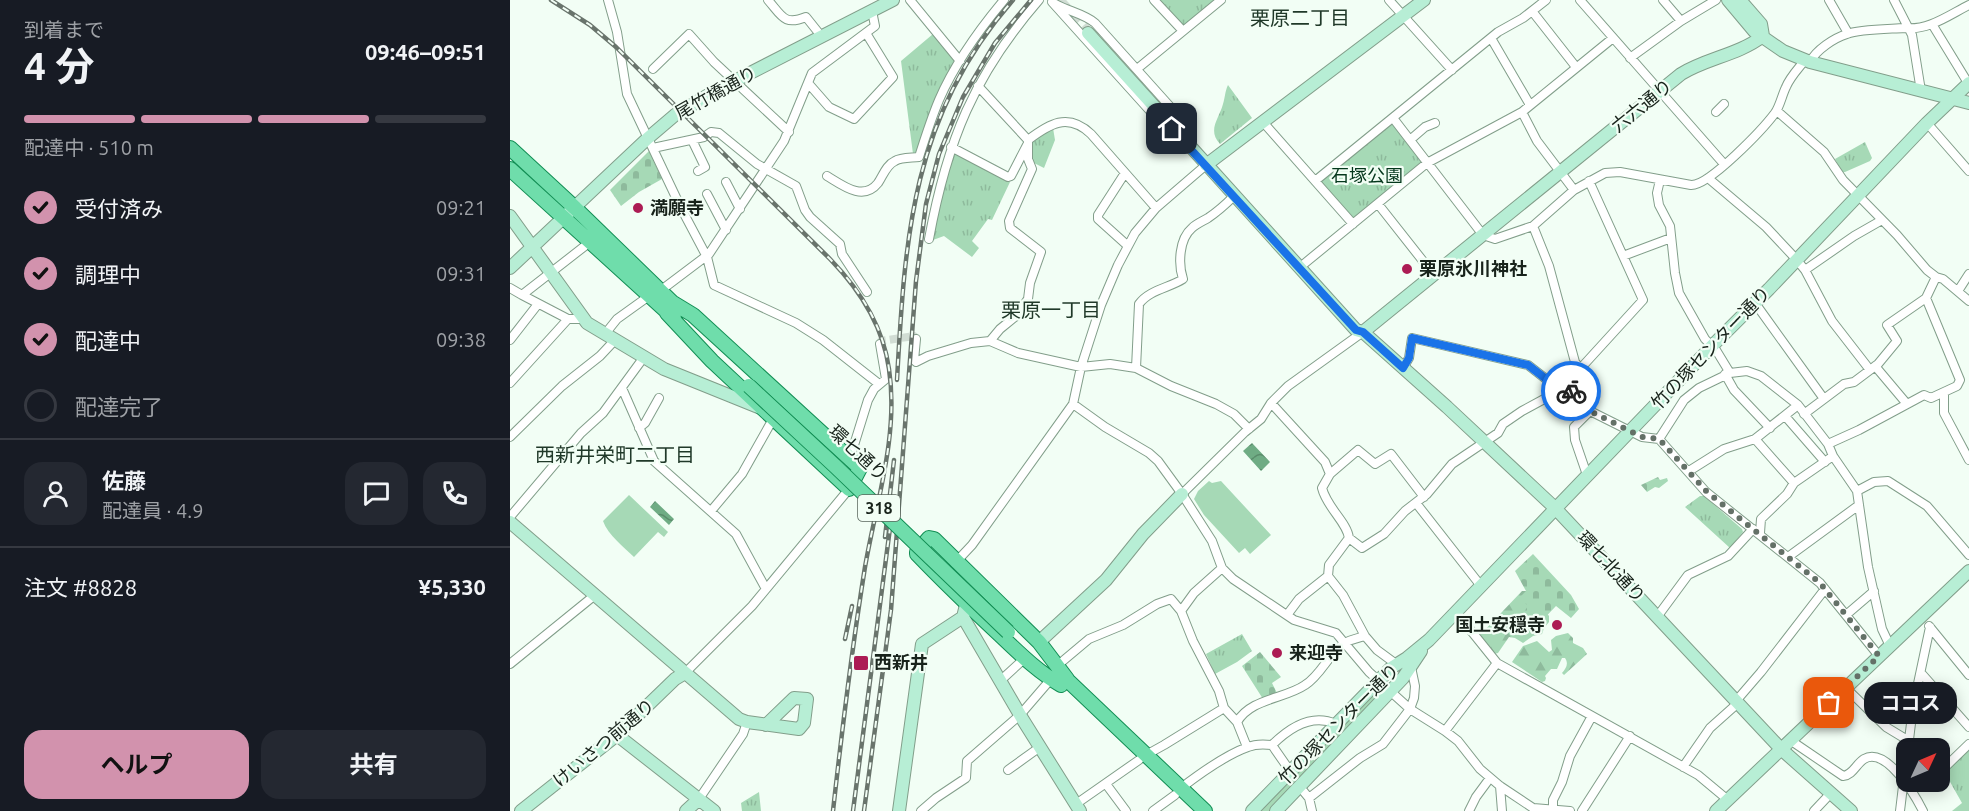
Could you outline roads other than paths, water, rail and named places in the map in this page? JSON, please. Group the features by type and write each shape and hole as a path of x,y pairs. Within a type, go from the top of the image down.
{"main road":[{"name":"環七通り","path":"510,148 575,208 662,300 1011,630 1060,681 1178,791 1205,811"},
{"name":"環七通り","path":"510,170 590,243 662,300"},
{"path":"662,300 693,315 860,468 849,489 712,361 662,300"},
{"path":"929,538 932,538 1039,642 1058,665 1060,681 1025,658 964,611 941,578 916,554 929,538"},
{"name":"環七通り","path":"1178,791 1192,811"}],"street":[{"path":"608,0 617,32 627,94 707,257 714,285 796,323 823,340 879,384"},
{"path":"768,0 787,20 793,22 806,17 822,37"},
{"name":"尾竹橋通り","path":"510,268 651,143 687,107 892,0"},
{"path":"910,0 960,61"},
{"path":"827,176 844,187 863,192 877,184 896,160 919,157 939,100 960,61 983,26 1004,0"},
{"path":"929,239 940,183 960,123 1000,49 1040,0"},
{"path":"1154,0 1183,31"},
{"path":"1137,69 1221,0"},
{"path":"1389,0 1452,70"},
{"path":"941,578 972,545 1073,404 1081,367 1109,283 1136,233 1156,208 1209,163 1424,0"},
{"path":"1315,181 1491,38 1546,0"},
{"path":"1580,0 1724,164"},
{"path":"1663,0 1681,21"},
{"path":"1630,58 1681,21 1716,0"},
{"path":"1728,0 1754,31 1784,51 1807,61 1969,103"},
{"path":"1740,0 1761,24 1763,36"},
{"path":"1829,0 1848,33"},
{"path":"1894,0 1910,29 1921,91"},
{"path":"1052,1 1095,23 1183,121 1189,142"},
{"path":"1052,1 1169,132 1189,142"},
{"path":"1393,118 1483,235 1495,239 1533,226 1574,190 1605,173 1620,172 1696,185 1708,178 1751,140 1777,111 1787,83 1807,61 1832,41 1848,33 1910,29 1932,24 1969,5"},
{"path":"510,437 562,386 600,356 617,319 662,300 707,257 789,132 812,73 875,26 872,11"},
{"path":"1532,11 1576,68"},
{"path":"1932,24 1969,83"},
{"name":"環七北通り","path":"1090,31 1302,266 1356,330 1363,332 1485,441 1555,508 1737,702 1786,745 1851,811"},
{"path":"808,83 829,107 854,119 893,77 866,33"},
{"path":"653,69 689,34 714,62 789,132"},
{"name":"六六通り","path":"1363,332 1660,91 1693,67 1743,49 1763,36"},
{"path":"1491,38 1530,105"},
{"path":"1302,266 1427,163 1522,112 1613,38"},
{"name":"竹の塚センター通り","path":"1252,811 1378,681 1428,640 1456,612 1857,195 1969,83"},
{"path":"978,86 1028,142 1028,159 1032,169 1009,221 1010,228 1041,252 1030,283 1028,299 1016,316 990,341"},
{"path":"1716,112 1724,104"},
{"path":"1777,111 1821,149 1843,180 1927,270 1943,279 1969,301"},
{"path":"1522,112 1537,141 1574,190"},
{"path":"951,147 1008,177 1011,176 1028,142 1052,124 1065,122 1076,124 1090,134 1156,208"},
{"path":"1263,122 1353,224"},
{"path":"1410,140 1425,127 1435,123"},
{"path":"1927,123 1969,171"},
{"path":"651,143 692,140 715,131 766,170 796,186 805,210 840,244 842,254 867,292"},
{"path":"692,140 705,167 698,171"},
{"name":"環七北通り","path":"1209,163 1234,196 1302,266"},
{"path":"1125,173 1098,214 1098,219 1128,246"},
{"path":"1708,178 1766,227 1796,259 1805,270 1832,321 1872,368 1907,404"},
{"path":"1660,180 1657,193 1659,205 1670,226 1679,293 1705,339 1716,350 1734,390 1770,428"},
{"path":"1569,388 1580,369 1643,300 1589,181"},
{"path":"726,182 740,209"},
{"path":"707,194 726,230"},
{"path":"1136,368 1139,304 1146,297 1183,279 1182,246 1188,233 1234,196"},
{"path":"1378,204 1434,274"},
{"path":"510,216 584,319 664,369 769,414 742,474 711,511"},
{"path":"1805,270 1854,236 1882,220"},
{"path":"1533,226 1549,266 1575,362 1580,369"},
{"path":"1623,256 1671,238"},
{"path":"522,295 590,243"},
{"path":"1958,291 1969,274"},
{"path":"1804,414 1844,384 1854,382 1872,368 1897,341 1887,325 1926,298 1936,277"},
{"path":"510,288 568,319 584,319"},
{"path":"1828,444 1924,395 1931,398 1957,386 1960,380 1926,298"},
{"path":"1755,303 1824,399"},
{"path":"510,340 538,304"},
{"path":"510,382 568,319"},
{"path":"1039,642 1106,580 1143,534 1248,429 1261,419 1271,403 1288,386 1363,332"},
{"path":"1403,368 1409,358 1412,338 1528,365 1555,386 1569,388 1590,411 1647,438 1659,439 1707,492 1820,583 1879,656"},
{"path":"916,339 914,360 916,362 971,343 990,341 1018,353 1081,367 1110,364 1136,368 1171,386 1216,404 1234,414 1248,429"},
{"path":"850,458 868,400 874,389 886,379 880,344"},
{"path":"510,517 581,433 603,413 644,357"},
{"path":"1659,439 1684,400 1699,388 1728,373 1747,371 1761,376 1798,405 1828,444 1833,456 1857,491 1868,567 1882,629 1890,646"},
{"path":"1349,538 1362,548 1383,534 1405,511 1424,497 1452,464 1498,433 1503,424 1546,398 1555,386"},
{"path":"622,388 654,461 737,535 766,589"},
{"path":"1944,393 1944,413 1969,458"},
{"path":"639,428 645,423 659,398"},
{"path":"1271,403 1325,462 1330,474"},
{"path":"1073,404 1105,427 1149,453 1168,473 1212,542 1222,568 1233,579 1293,620 1336,633 1378,681 1410,709 1445,730 1458,741 1480,769 1500,786 1533,808 1570,811"},
{"path":"1689,471 1724,449 1755,439 1798,405"},
{"path":"1587,475 1575,440 1574,427 1590,411"},
{"path":"1785,416 1825,462"},
{"path":"1755,439 1794,483"},
{"path":"1396,664 1377,650 1365,636 1343,595 1328,576 1329,565 1349,538 1348,530 1325,497 1322,488 1330,474 1358,450 1375,464 1391,454 1424,497"},
{"path":"1658,616 1688,575 1728,556 1756,531 1761,519 1787,494 1794,483 1833,456"},
{"path":"1857,491 1874,482 1888,481 1927,506 1969,555"},
{"path":"685,673 738,621 849,489"},
{"path":"1416,503 1481,586"},
{"path":"1788,557 1859,505"},
{"path":"510,522 733,715 747,722 766,725"},
{"path":"1180,611 1194,593 1222,568"},
{"path":"1287,615 1299,599 1328,576"},
{"path":"1716,811 1921,616 1966,578"},
{"path":"1683,767 1710,728 1737,702 1825,590"},
{"path":"1846,615 1874,591"},
{"path":"510,664 595,595"},
{"path":"1058,665 1089,639 1123,625 1157,604 1171,599 1180,611 1219,691 1224,708 1237,722 1247,747"},
{"path":"899,811 922,644 964,611 1000,681 1078,808 1143,757 1224,708"},
{"path":"1456,612 1497,663 1698,775 1728,800"},
{"path":"1921,616 1969,675"},
{"path":"1909,738 1930,627"},
{"path":"1237,722 1240,716 1252,708 1308,684 1346,643 1365,636"},
{"name":"竹の塚センター通り","path":"1276,811 1404,678 1428,640"},
{"path":"1000,681 1025,658"},
{"path":"1445,730 1497,663"},
{"path":"1309,798 1360,758 1383,744 1410,709 1414,698 1415,686 1411,667"},
{"name":"けいさつ前通り","path":"521,811 617,735 685,673"},
{"path":"1921,673 1969,727"},
{"path":"921,811 966,778 967,761 1060,681"},
{"path":"1846,688 1899,738"},
{"path":"1553,809 1553,800 1562,782 1570,756 1592,716"},
{"path":"1153,811 1200,774 1247,747 1257,744 1272,745 1289,731 1304,722 1315,719 1336,724"},
{"path":"686,811 699,799 743,734 747,722"},
{"path":"617,735 714,811"},
{"path":"1582,811 1630,736"},
{"path":"1950,762 1969,744"},
{"path":"1272,745 1290,771"},
{"path":"1786,745 1843,777 1870,757 1883,759 1896,774"},
{"path":"1008,770 1040,747"},
{"path":"1307,754 1316,756 1321,765"},
{"path":"1470,811 1476,797 1490,778"},
{"path":"1106,784 1126,811"},
{"path":"1500,786 1502,811"},
{"path":"1300,787 1309,798 1312,811"},
{"path":"1900,811 1904,792"},
{"path":"1910,792 1923,811"},
{"path":"1814,811 1831,793"}],"water":[{"path":"1252,443 1270,462 1261,471 1243,451"},
{"path":"655,501 674,519 669,525 650,507"}],"tunnel":[{"path":"1058,0 1088,33"},
{"path":"880,344 881,341 914,336 916,339"}],"railway":[{"path":"551,0 590,25 616,47 830,259 851,283 876,323 889,369 891,394 889,444 860,597 833,811"},
{"path":"897,380 904,276 911,227 920,179 934,133 953,88 979,44 1013,0"},
{"path":"864,811 891,610 916,281 926,204 939,154 963,97 995,43 1031,0"},
{"path":"885,537 894,460"},
{"path":"853,811 890,528"},
{"path":"845,639 852,606"}],"place":[{"name":"満願寺","path":"638,208"},
{"name":"栗原氷川神社","path":"1407,269"},
{"name":"国土安穏寺","path":"1557,625"},
{"name":"来迎寺","path":"1277,653"},
{"name":"西新井","path":"861,663"},
{"name":"ココス","path":"1829,703"}],"district":[{"name":"栗原二丁目","path":"1300,18"},
{"name":"栗原一丁目","path":"1051,310"},
{"name":"西新井栄町二丁目","path":"615,455"}],"park label":[{"name":"石塚公園","path":"1367,176"}]}
